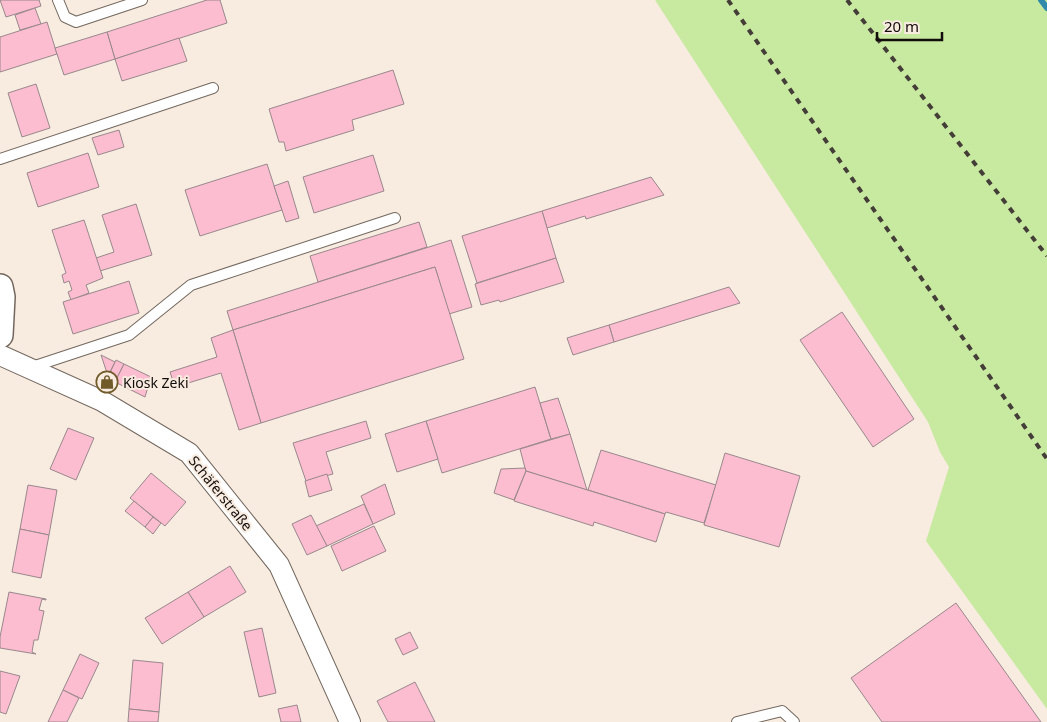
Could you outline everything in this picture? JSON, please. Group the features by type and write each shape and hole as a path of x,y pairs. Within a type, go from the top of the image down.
{"street":[{"path":"0,287 2,297 0,325"},
{"name":"Schäferstraße","path":"0,355 102,401 189,453 280,565 350,722"}],"lane":[{"path":"58,0 65,17 76,22 142,0"},
{"path":"0,159 213,88"},
{"path":"29,368 129,335 191,285 394,218"},
{"path":"737,722 782,710 794,722"}],"green space":[{"path":"655,0 1047,0 1047,709 926,541 949,467 940,452 928,422"}],"building":[{"path":"0,0 39,0 41,6 6,17"},
{"path":"207,0 220,0 227,23 115,59 107,32"},
{"path":"35,8 41,24 20,30 15,15"},
{"path":"47,22 57,54 0,72 0,37"},
{"path":"107,32 115,59 64,75 55,48"},
{"path":"179,38 187,61 122,81 115,59"},
{"path":"393,70 404,104 352,120 354,130 286,151 284,142 279,142 269,109"},
{"path":"36,84 50,128 22,137 8,93"},
{"path":"119,130 124,147 98,155 92,138"},
{"path":"88,153 99,187 38,207 27,173"},
{"path":"373,155 384,191 314,213 303,177"},
{"path":"267,164 282,210 200,236 185,190"},
{"path":"651,177 664,195 586,219 585,216 547,228 542,211"},
{"path":"288,181 299,218 286,222 274,186"},
{"path":"136,204 152,255 100,271 96,258 114,252 102,215"},
{"path":"542,211 556,258 477,283 462,236"},
{"path":"84,220 103,278 86,285 89,293 71,300 68,292 72,290 69,281 64,283 62,275 66,273 52,230"},
{"path":"419,222 427,247 318,282 310,256"},
{"path":"451,240 472,307 449,314 435,267 233,330 227,311"},
{"path":"556,258 564,282 500,302 499,300 481,305 475,284"},
{"path":"435,267 464,359 261,423 233,330"},
{"path":"129,281 139,313 73,334 63,302"},
{"path":"729,287 740,303 614,342 609,325"},
{"path":"842,312 914,419 873,447 800,340"},
{"path":"609,325 614,342 573,355 567,338"},
{"path":"233,330 261,423 239,430 221,373 175,387 170,372 217,357 211,338"},
{"path":"101,355 115,362 108,376"},
{"path":"116,360 124,364 115,382 107,379"},
{"path":"124,364 151,377 145,397 115,382"},
{"path":"535,387 551,439 442,473 426,421"},
{"path":"558,398 570,434 551,439 540,403"},
{"path":"366,421 371,438 326,452 333,474 306,481 293,443"},
{"path":"426,421 438,459 397,472 385,434"},
{"path":"68,428 94,438 76,480 50,469"},
{"path":"570,434 587,490 526,471 525,468 520,449"},
{"path":"601,450 716,485 704,523 666,512 665,514 588,490"},
{"path":"725,453 800,476 779,547 704,525"},
{"path":"525,468 526,471 514,500 494,493 501,469"},
{"path":"526,471 665,514 656,542 594,522 593,526 514,501"},
{"path":"151,473 186,502 165,526 130,498"},
{"path":"327,474 332,490 309,497 305,481"},
{"path":"385,484 395,514 373,524 361,496"},
{"path":"28,485 57,490 49,535 20,529"},
{"path":"134,501 153,517 145,527 125,511"},
{"path":"364,504 373,524 327,546 316,526"},
{"path":"311,515 327,546 307,555 292,524"},
{"path":"153,517 161,523 153,534 145,527"},
{"path":"374,526 386,551 342,571 331,546"},
{"path":"20,529 49,535 41,578 12,572"},
{"path":"230,566 246,592 204,617 188,592"},
{"path":"9,592 46,599 42,599 39,610 44,611 38,640 34,640 32,652 36,654 0,648 0,637"},
{"path":"188,592 204,617 162,644 145,618"},
{"path":"956,603 1041,722 882,722 851,678"},
{"path":"262,628 276,693 259,697 244,632"},
{"path":"410,632 418,648 403,655 395,639"},
{"path":"80,654 99,663 82,699 63,690"},
{"path":"133,660 163,663 159,712 129,709"},
{"path":"0,671 20,676 6,714 0,712"},
{"path":"415,682 435,722 388,722 377,701"},
{"path":"63,690 79,698 67,722 48,722"},
{"path":"297,705 301,722 281,722 278,709"},
{"path":"129,709 159,712 158,722 128,722"}],"waterway":[{"path":"1041,0 1047,8"}],"railway":[{"path":"728,0 1047,459"},
{"path":"847,0 1047,256"}],"place":[{"name":"Kiosk Zeki","path":"107,382"}]}
